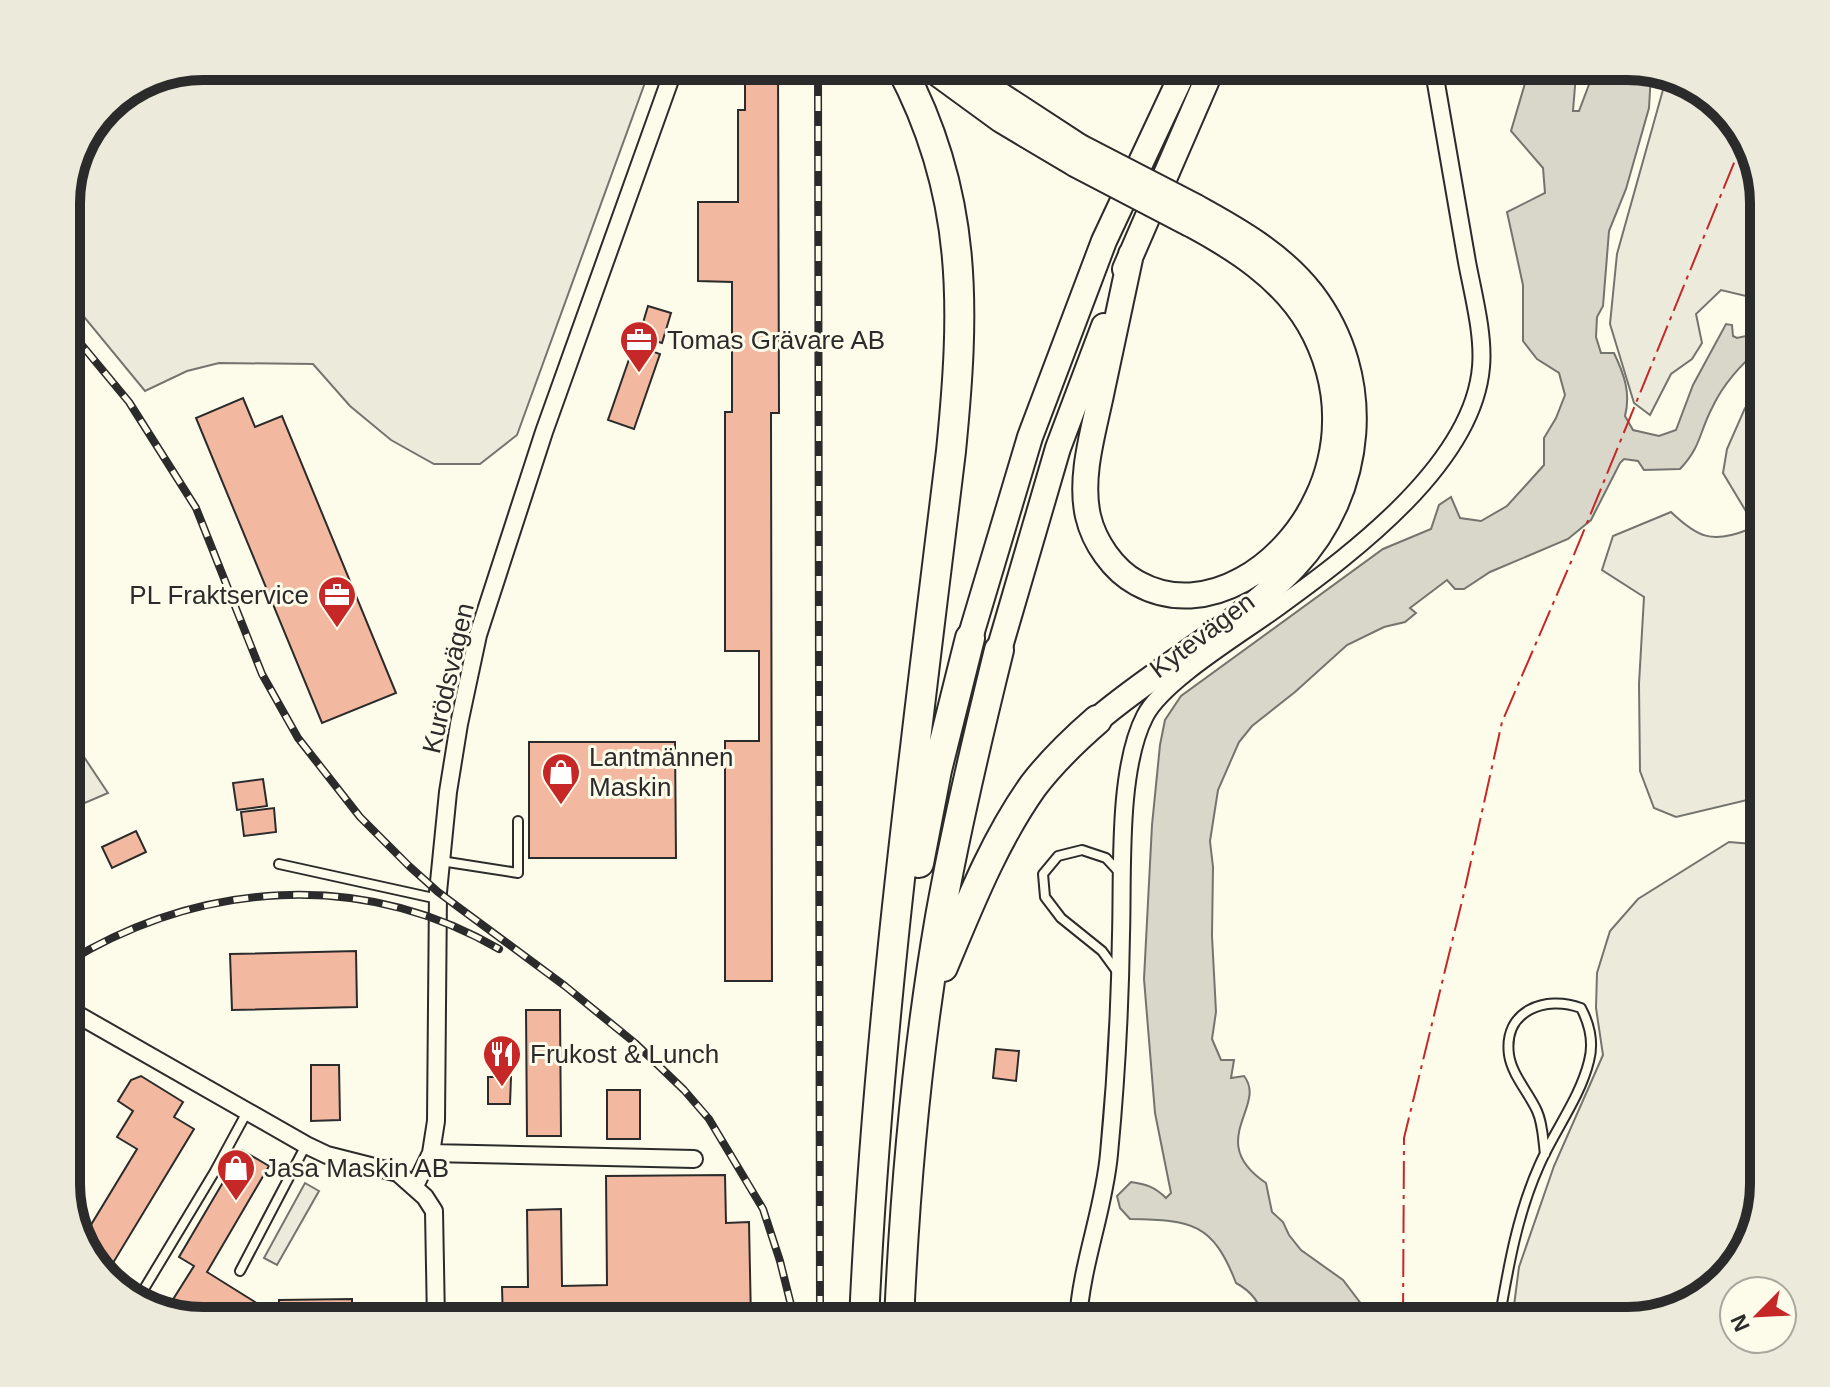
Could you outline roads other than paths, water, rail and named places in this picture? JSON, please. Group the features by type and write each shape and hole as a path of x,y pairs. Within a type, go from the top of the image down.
{"highway":[{"path":"865,1307 874,1159 897,907 958,384 958,261 944,173 924,113 907,80"},
{"path":"881,1081 937,770 970,638"},
{"path":"900,1307 905,1194 940,917 964,793 999,650"},
{"path":"927,1004 979,884 1015,812 1051,764 1097,720"}],"main road":[{"path":"946,80 1001,120 1193,216 1248,237 1271,254 1311,292 1326,315 1338,338 1352,387 1351,460 1336,506 1311,547 1257,600 1097,720"},
{"path":"975,80 1078,156"},
{"path":"970,638 1030,437 1082,297 1104,241 1179,80"},
{"path":"999,650 1058,448 1131,254 1207,80"},
{"path":"1131,254 1090,447 1086,485 1088,515 1097,540 1111,562 1130,579 1152,592 1175,597 1197,596 1218,591 1256,571 1274,556 1306,519 1327,472 1335,423 1334,395 1328,368 1308,323 1295,304 1253,263 1193,216"}],"street":[{"name":"Kurödsvägen","path":"415,1186 431,1153 436,1121 441,861 457,738 478,635 544,432 670,80"},
{"name":"Kytevägen","path":"1081,1307 1109,1156 1120,975 1126,786 1133,749 1145,715 1164,690 1283,604 1363,541 1436,470 1460,436 1474,401 1481,367 1477,318 1435,80"},
{"path":"80,1016 306,1145 327,1155 385,1168 398,1173 415,1186 434,1211 436,1307"},
{"path":"431,1153 694,1159"}],"lane":[{"path":"441,861 518,873 518,821"},
{"path":"1120,975 1102,951 1053,908 1045,897 1043,874 1058,856 1082,850 1106,858 1123,876"},
{"path":"279,864 438,899"},
{"path":"1502,1307 1522,1214 1545,1154 1589,1064 1592,1045 1588,1021 1581,1008 1569,1003 1548,1003 1527,1009 1512,1027 1509,1055 1538,1112 1545,1154"},
{"path":"143,1291 247,1111"},
{"path":"240,1271 306,1145"}],"railway":[{"path":"818,80 820,1307"},
{"path":"80,343 129,402 196,508 262,674 298,738 360,817 409,866 438,892 565,986 635,1043 684,1090 709,1119 763,1209 792,1307"},
{"path":"80,956 117,936 171,915 225,901 281,895 336,897 392,906 446,923 499,949"}],"place":[{"name":"Tomas Grävare AB","path":"639,374"},
{"name":"PL Fraktservice","path":"337,629"},
{"name":"Lantmännen Maskin","path":"561,806"},
{"name":"Frukost & Lunch","path":"502,1088"},
{"name":"Jasa Maskin AB","path":"236,1202"}]}
